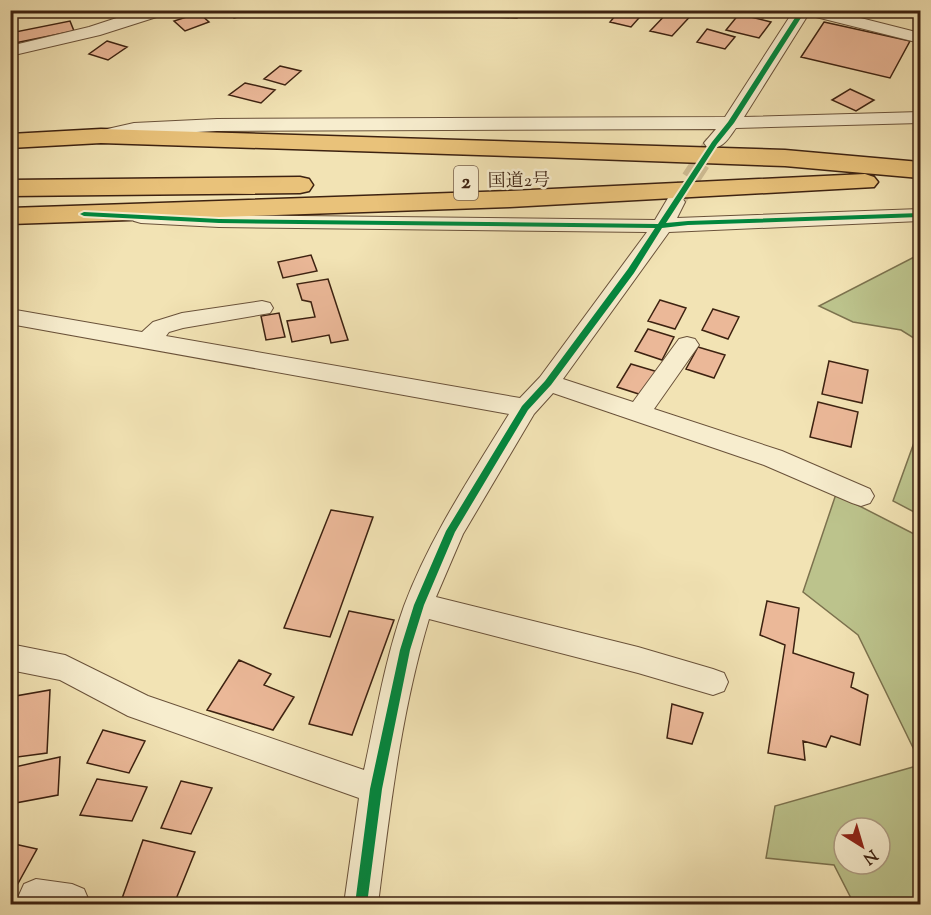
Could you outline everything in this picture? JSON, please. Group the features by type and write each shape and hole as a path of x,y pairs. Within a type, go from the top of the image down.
{"highway":[{"path":"10,141 101,136 785,158 921,170"},
{"path":"10,216 522,198 921,178"},
{"name":"国道2号","path":"10,188 921,178"}],"street":[{"path":"10,51 94,31 160,10"},
{"path":"714,143 731,123 805,10 921,38"},
{"path":"101,136 135,129 217,125 731,123 921,118"},
{"path":"361,904 376,789 405,650 419,605 451,531 525,408 548,383 662,226 675,202"},
{"path":"84,214 219,220 662,226 688,223 921,215"},
{"path":"148,340 161,327 171,324 262,308"},
{"path":"10,316 525,408"},
{"path":"638,413 687,345"},
{"path":"548,383 773,458 861,496"},
{"path":"419,605 638,660 713,682"},
{"path":"10,657 65,668 139,706 376,789"},
{"path":"32,904 36,896 72,900"}],"green space":[{"path":"920,254 920,342 901,330 853,322 819,306"},
{"path":"920,426 920,515 893,501"},
{"path":"836,494 920,537 920,762 858,635 803,592"},
{"path":"920,765 920,904 854,904 840,876 892,876 892,816 832,816 832,865 766,858 775,806"}],"building":[{"path":"228,10 258,10 260,12 234,18"},
{"path":"498,10 520,10 517,18 495,17"},
{"path":"620,10 646,10 631,27 610,22"},
{"path":"670,10 696,10 672,36 650,31"},
{"path":"734,10 766,10 769,11 763,18"},
{"path":"199,13 209,22 185,31 174,21"},
{"path":"739,14 771,22 759,38 726,30"},
{"path":"70,21 74,31 10,44 10,33"},
{"path":"824,22 910,41 890,78 801,57"},
{"path":"707,29 735,37 725,49 697,42"},
{"path":"107,41 127,47 108,60 89,54"},
{"path":"280,66 301,71 285,85 264,79"},
{"path":"245,83 275,90 261,103 229,95"},
{"path":"850,89 874,100 856,111 832,100"},
{"path":"311,255 317,271 283,278 278,262"},
{"path":"328,279 348,340 331,343 329,335 292,342 287,321 315,317 311,302 302,300 297,284"},
{"path":"660,300 686,308 675,329 648,321"},
{"path":"713,309 739,317 728,339 702,330"},
{"path":"279,313 285,337 266,340 261,316"},
{"path":"648,329 674,337 662,360 635,351"},
{"path":"698,347 725,355 714,378 686,369"},
{"path":"829,361 868,370 862,403 822,394"},
{"path":"631,364 658,372 645,396 617,387"},
{"path":"818,402 858,412 851,447 810,437"},
{"path":"331,510 373,517 330,637 284,628"},
{"path":"767,601 799,608 793,653 854,673 851,687 868,695 860,745 831,736 826,747 803,741 805,760 768,753 785,645 760,635"},
{"path":"349,611 394,620 352,735 309,724"},
{"path":"239,660 271,674 264,685 294,697 273,730 207,710"},
{"path":"50,690 47,753 10,758 10,697"},
{"path":"672,704 703,713 692,744 667,738"},
{"path":"103,730 145,741 129,773 87,763"},
{"path":"60,757 58,795 10,804 10,768"},
{"path":"97,779 147,787 132,821 80,815"},
{"path":"181,781 212,788 191,834 161,828"},
{"path":"143,840 195,852 174,904 120,904"},
{"path":"10,843 37,849 10,898"}],"tunnel":[{"path":"675,202 714,143"}],"cycle path":[{"path":"361,904 376,789 405,650 419,605 451,531 525,408 548,383 631,271 714,143 731,123 803,10"},
{"path":"84,214 219,221 662,226 688,223 920,215"}]}
